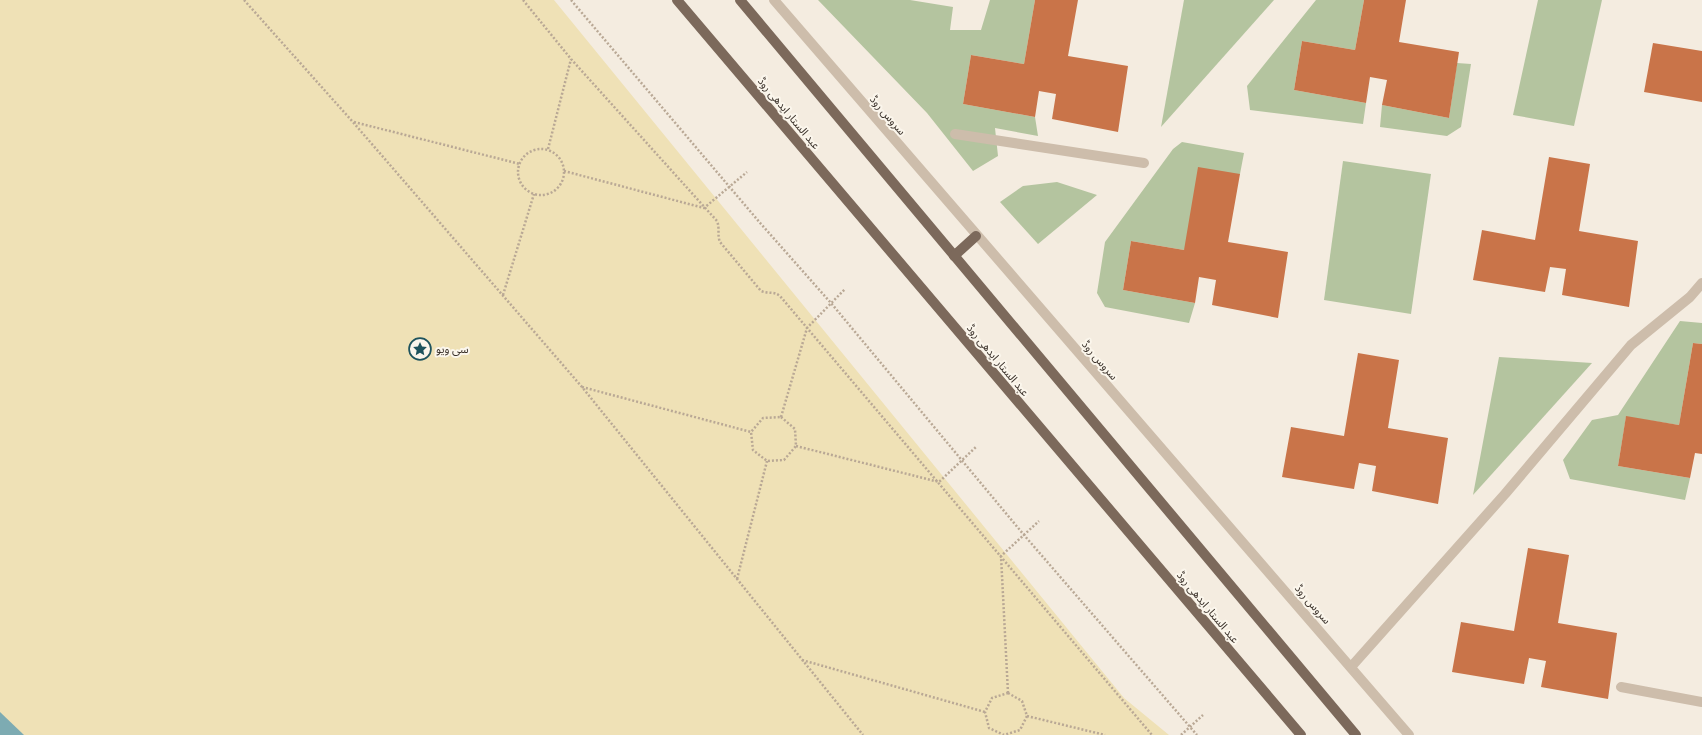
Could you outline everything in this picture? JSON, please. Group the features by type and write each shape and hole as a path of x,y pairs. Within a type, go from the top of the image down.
{"main road":[{"name":"عبد الستار ایدھی روڈ","path":"677,0 1301,735"},
{"path":"740,0 1356,735"},
{"path":"954,256 976,236"}],"street":[{"name":"سروس روڈ","path":"774,0 976,236 1409,735"},
{"path":"955,134 1144,163"},
{"path":"1351,667 1505,494 1631,345 1690,297 1702,283"},
{"path":"1621,687 1702,702"}],"path":[{"path":"244,0 352,121 582,387 863,735"},
{"path":"523,0 571,59 717,221 719,226 718,237 720,242 761,291 766,293 776,293 780,296 1152,735"},
{"path":"571,0 761,224 831,303 1024,534 1197,735"},
{"path":"548,149 571,59"},
{"path":"352,121 520,164"},
{"path":"548,149 560,158 564,171 560,185 548,193 534,194 522,186 518,172 520,164 522,158 533,150 548,149"},
{"path":"564,171 704,208"},
{"path":"704,208 747,172"},
{"path":"503,295 534,194"},
{"path":"781,417 807,328 845,289"},
{"path":"582,387 751,432"},
{"path":"781,417 795,429 796,446 784,460 766,461 753,450 751,432 763,418 781,417"},
{"path":"796,446 939,482"},
{"path":"939,482 977,446"},
{"path":"737,579 766,461"},
{"path":"1008,693 1001,556 1039,521"},
{"path":"802,660 984,712"},
{"path":"1008,693 1022,700 1027,716 1020,730 1004,735 989,728 984,712 992,698 1008,693"},
{"path":"1181,735 1203,715"},
{"path":"1027,716 1105,735"}],"green space":[{"path":"818,0 910,0 953,7 950,30 981,30 990,0 1035,0 1024,64 971,55 963,104 1035,117 1038,136 995,128 998,156 973,171 927,113"},
{"path":"1184,0 1274,0 1161,127"},
{"path":"1316,0 1364,0 1355,50 1302,41 1294,90 1366,103 1363,124 1250,110 1247,86"},
{"path":"1538,0 1602,0 1574,126 1513,115"},
{"path":"1457,63 1471,64 1461,127 1447,136 1380,127 1382,105 1449,118"},
{"path":"1182,142 1244,153 1240,174 1184,250 1131,241 1123,290 1195,303 1189,323 1105,307 1097,293 1105,242 1173,149"},
{"path":"1343,161 1431,174 1411,314 1324,300"},
{"path":"1057,182 1097,195 1038,244 1000,202 1023,186"},
{"path":"1680,321 1702,323 1702,344 1693,343 1679,425 1626,417 1618,466 1690,478 1685,500 1570,479 1563,460 1592,420 1618,415"},
{"path":"1499,357 1592,363 1473,495"}],"sand":[{"name":"سی ویو","path":"0,0 554,0 1124,698 1169,735 0,735"}],"water":[{"path":"0,712 24,735 0,735"}],"building":[{"path":"1035,0 1078,0 1068,56 1128,66 1118,132 1052,119 1056,94 1039,91 1035,117 963,104 971,55 1024,64"},
{"path":"1364,0 1406,0 1399,42 1459,52 1449,118 1382,105 1387,80 1370,77 1366,103 1294,90 1302,41 1355,50"},
{"path":"1653,43 1702,51 1702,102 1644,92"},
{"path":"1549,157 1590,164 1579,231 1638,241 1629,307 1562,295 1566,269 1550,267 1545,292 1473,280 1482,230 1535,240"},
{"path":"1198,167 1240,174 1228,242 1288,252 1278,318 1212,305 1216,280 1199,277 1195,303 1123,290 1131,241 1184,250"},
{"path":"1693,343 1702,344 1702,454 1695,453 1690,478 1618,466 1626,416 1679,425"},
{"path":"1358,353 1399,360 1388,428 1448,438 1438,504 1372,491 1376,466 1359,463 1354,489 1282,477 1291,427 1344,436"},
{"path":"1528,548 1569,555 1558,623 1617,633 1608,699 1541,687 1546,661 1529,658 1524,684 1452,672 1461,622 1514,631"}],"place":[{"name":"سی ویو","path":"420,349"}]}
